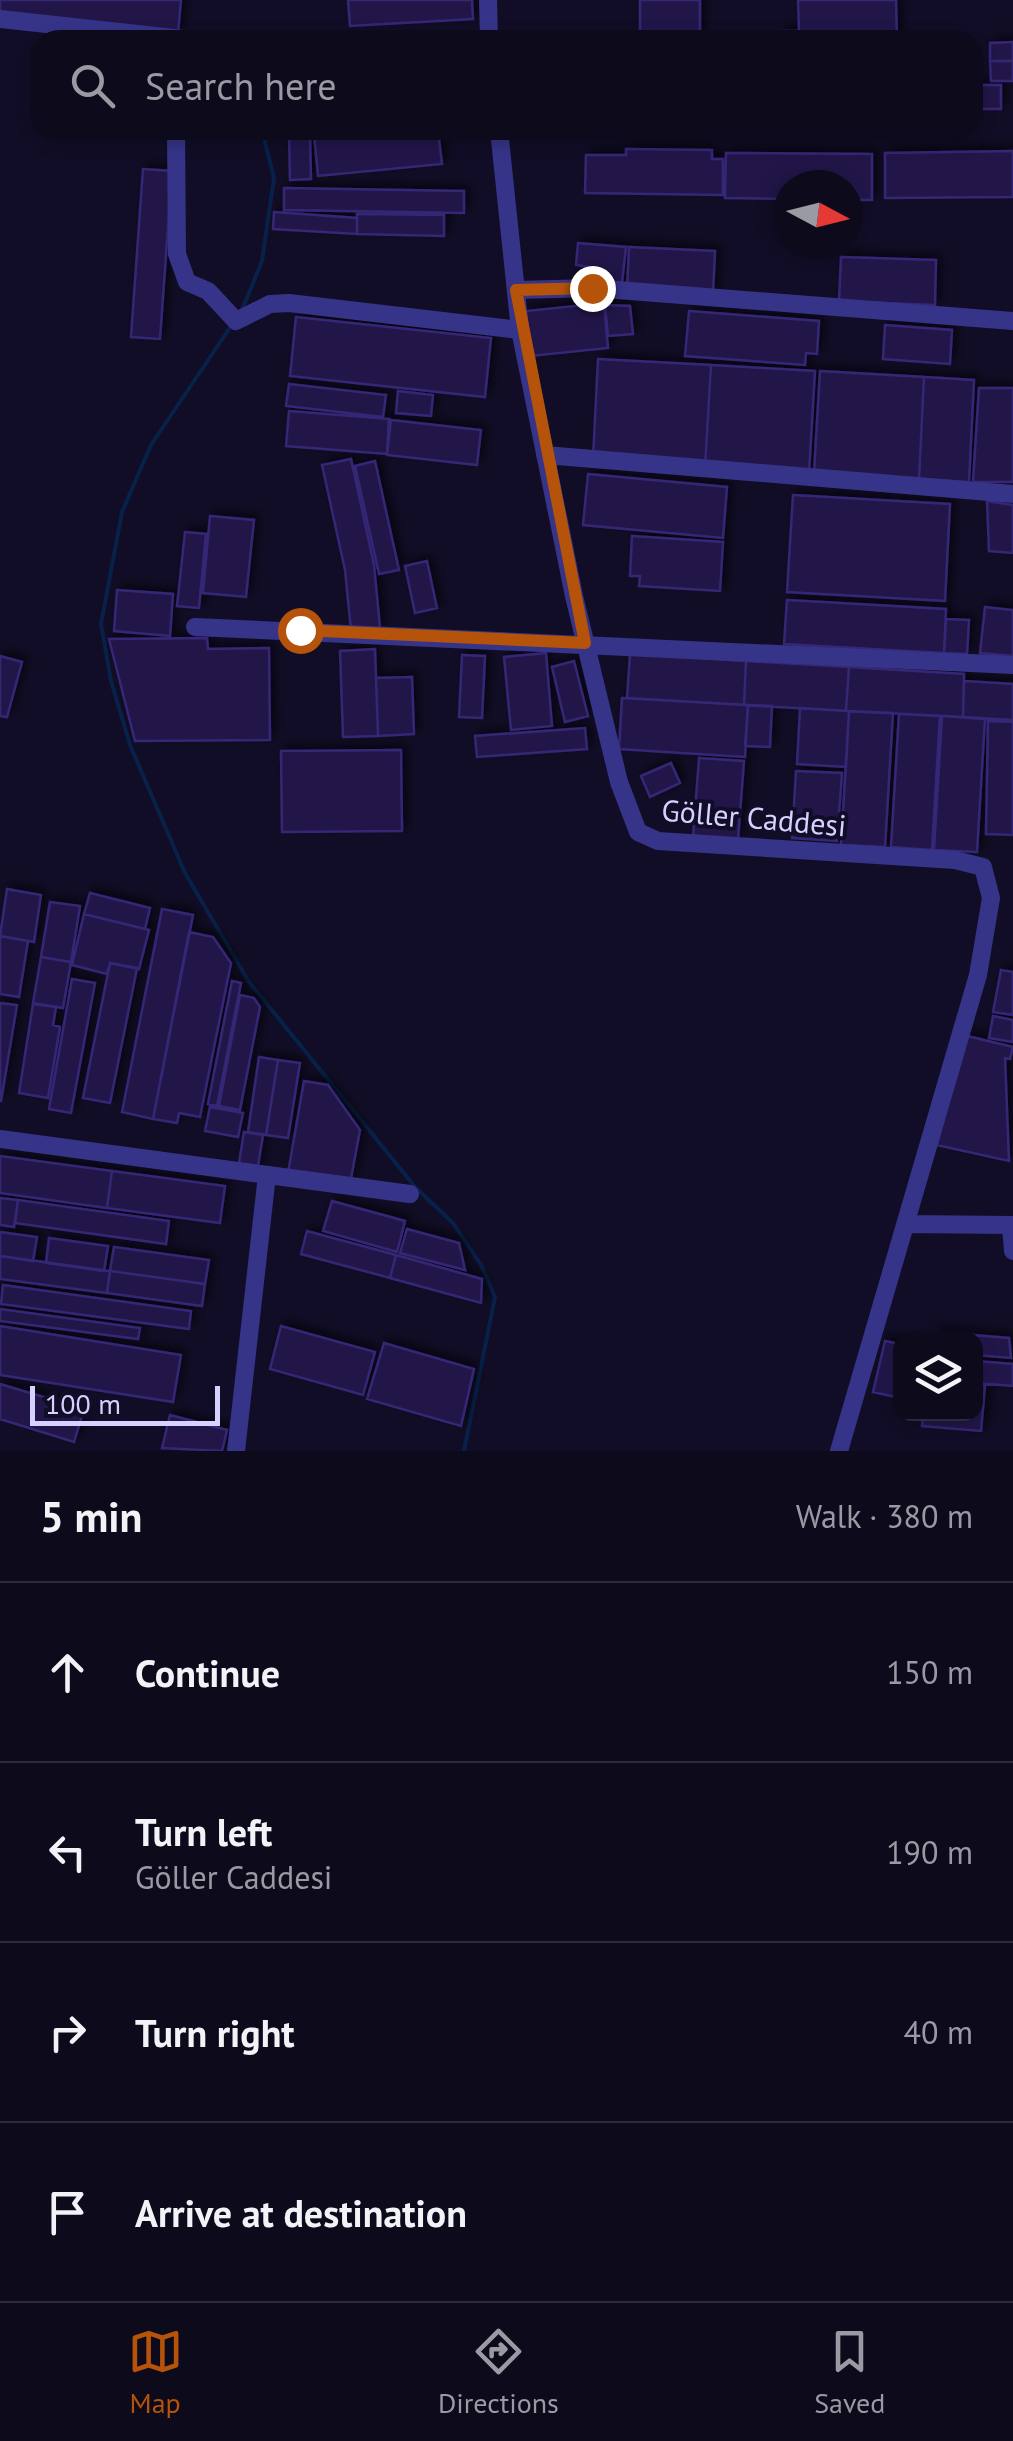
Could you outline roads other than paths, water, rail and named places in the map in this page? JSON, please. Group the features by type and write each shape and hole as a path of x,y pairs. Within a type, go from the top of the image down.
{"street":[{"path":"488,0 489,30"},
{"path":"0,19 101,30"},
{"path":"176,140 177,254 187,282 208,291 232,318 270,304 289,302 520,330"},
{"name":"Göller Caddesi","path":"500,140 520,330 585,643 618,782 638,832 658,840 955,860 983,867 991,898 986,940 906,1224"},
{"path":"516,290 592,288 1013,321"},
{"path":"545,455 1013,494"},
{"path":"195,626 1013,665"},
{"path":"0,1140 410,1194"},
{"path":"236,1451 267,1175"},
{"path":"839,1451 906,1224 1012,1225 1013,1251"}],"waterway":[{"path":"242,310 262,261 274,178 264,140"},
{"path":"231,326 151,445 122,512 101,624 111,681 130,745 185,873 249,982 416,1188 453,1223 481,1265 495,1297 464,1451"}]}
